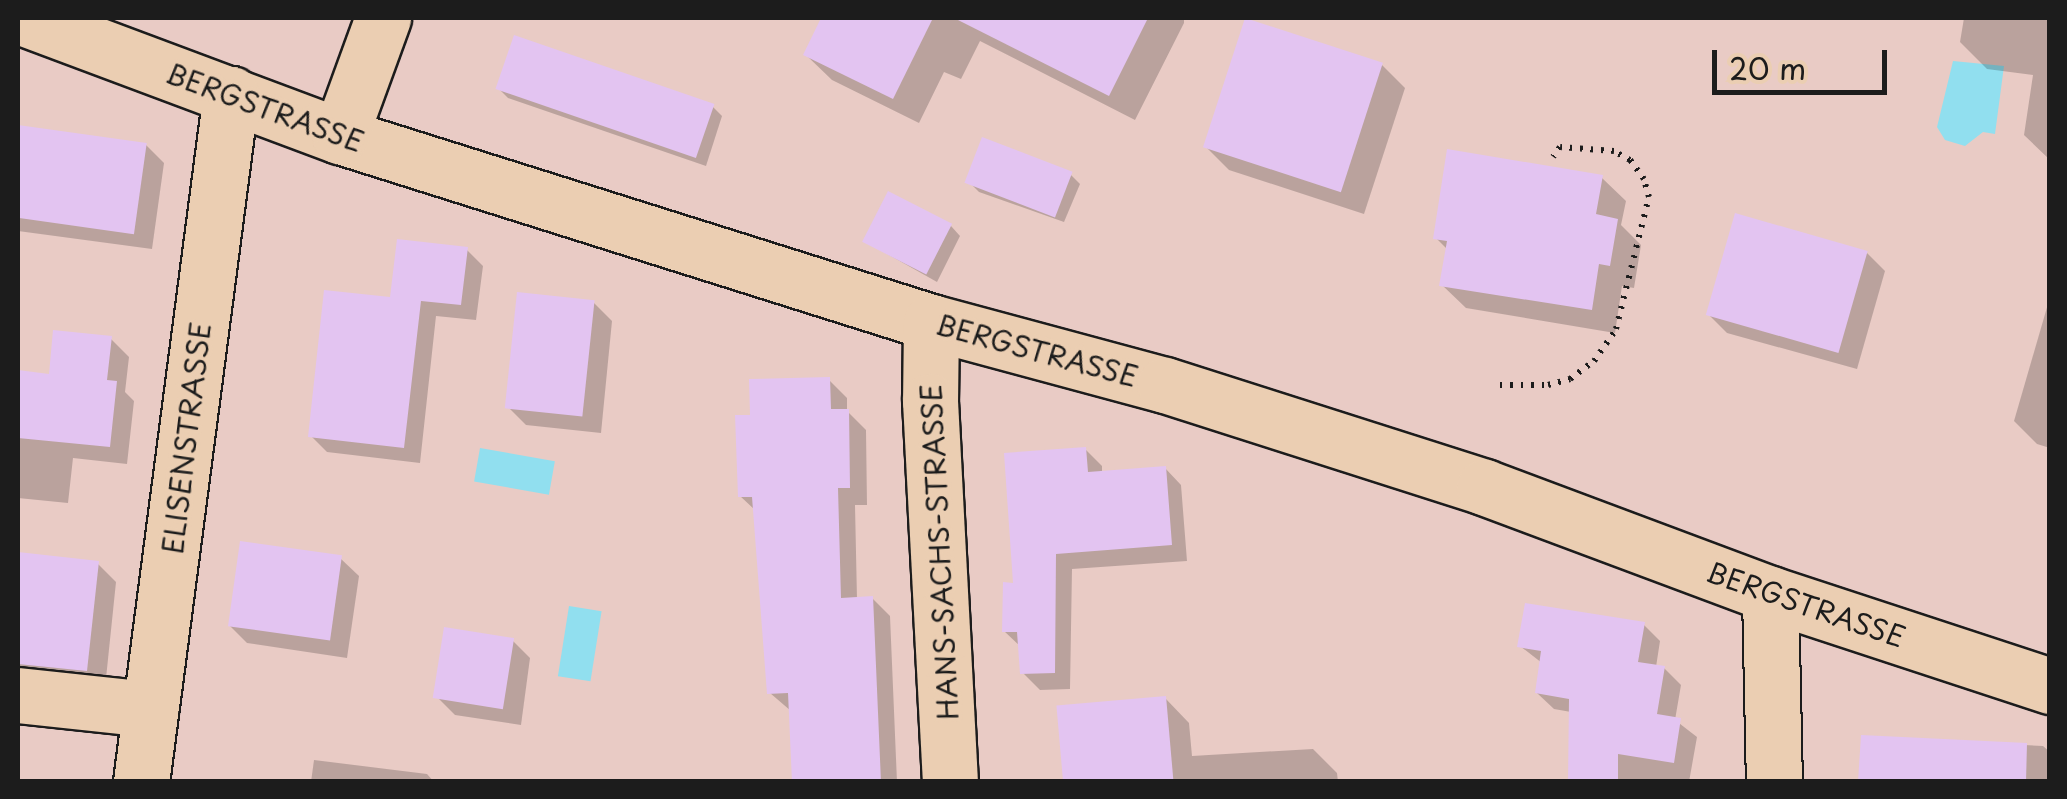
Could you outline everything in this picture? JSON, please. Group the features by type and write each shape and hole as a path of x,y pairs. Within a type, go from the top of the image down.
{"street":[{"name":"BERGSTRASSE","path":"24,18 340,136 931,322 1165,385 1484,487 1770,594 2050,686"},
{"path":"340,136 382,18"},
{"name":"ELISENSTRASSE","path":"141,782 231,94"},
{"name":"HANS-SACHS-STRASSE","path":"931,322 930,401 950,782"},
{"path":"1770,594 1774,782"},
{"path":"18,695 150,709"}],"path":[{"path":"1500,385 1548,385 1570,379 1594,361 1616,329 1650,197 1637,170 1614,151 1560,147 1553,157"}],"water":[{"path":"1953,61 2004,66 1995,134 1983,132 1965,146 1945,140 1937,127"},
{"path":"480,448 555,461 549,495 474,481"},
{"path":"569,606 602,611 590,681 558,676"}],"building":[{"path":"821,18 933,18 893,99 803,55"},
{"path":"954,18 1148,18 1109,96"},
{"path":"1245,18 1383,63 1341,192 1203,147"},
{"path":"514,35 714,104 696,158 495,89"},
{"path":"18,125 147,143 134,234 18,218"},
{"path":"982,137 1073,172 1055,218 964,183"},
{"path":"1447,149 1603,175 1596,214 1618,219 1610,266 1599,264 1592,310 1439,286 1447,241 1433,239"},
{"path":"888,191 952,224 926,274 862,242"},
{"path":"1735,213 1868,251 1838,353 1706,315"},
{"path":"397,239 468,247 461,305 421,301 404,448 308,437 324,290 390,297"},
{"path":"517,292 595,300 582,417 505,408"},
{"path":"53,330 112,336 107,380 117,381 110,447 18,438 18,370 49,374"},
{"path":"830,377 831,409 849,409 850,488 838,488 841,598 873,596 881,782 792,782 788,693 767,694 752,497 738,497 735,415 750,415 749,379"},
{"path":"1086,447 1088,472 1166,466 1172,545 1056,554 1055,673 1020,674 1017,632 1002,632 1003,582 1013,583 1004,453"},
{"path":"240,541 342,555 330,640 228,626"},
{"path":"18,552 99,561 87,671 18,664"},
{"path":"1525,603 1645,622 1638,662 1665,666 1657,714 1681,718 1674,763 1618,754 1618,782 1568,782 1569,699 1535,693 1541,651 1517,647"},
{"path":"444,627 514,638 503,709 433,698"},
{"path":"1166,696 1173,782 1063,782 1056,706"},
{"path":"1861,735 2027,743 2026,782 1858,782"}]}
